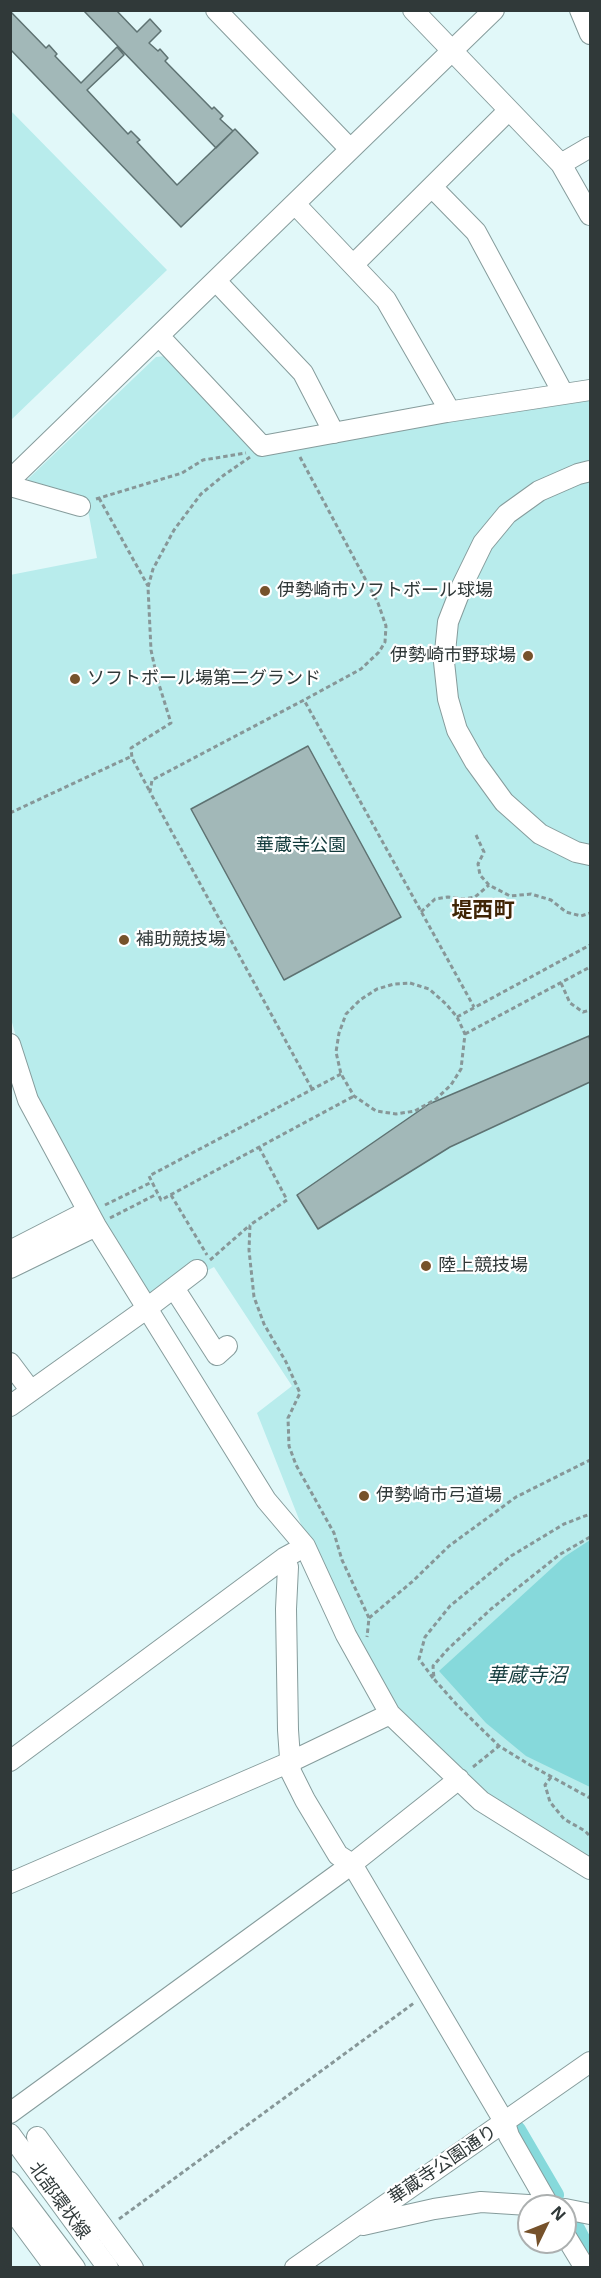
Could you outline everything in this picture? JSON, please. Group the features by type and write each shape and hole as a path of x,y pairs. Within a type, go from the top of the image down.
{"street":[{"path":"216,10 350,149"},
{"path":"413,10 561,164 591,215"},
{"path":"80,506 12,478 494,10"},
{"path":"580,10 591,34"},
{"path":"354,264 509,110"},
{"path":"561,164 591,147"},
{"path":"432,187 476,232 563,393"},
{"path":"295,204 386,300 447,406 447,412"},
{"path":"216,281 303,373 334,433"},
{"path":"159,336 262,446 447,412 591,390"},
{"path":"591,471 578,474 539,491 507,514 483,543 448,622 445,671 452,736 475,762 504,802 540,834 576,852 591,855"},
{"path":"10,1044 28,1100 146,1309 266,1500 305,1546 346,1635 390,1714 466,1773 490,1808 591,1869"},
{"path":"10,1251 95,1217"},
{"path":"10,1269 95,1217"},
{"path":"10,1406 146,1309 203,1265"},
{"path":"174,1288 217,1355 227,1346"},
{"path":"10,1363 31,1391"},
{"path":"10,1761 284,1558 305,1546"},
{"path":"284,1558 288,1567 286,1609 291,1772 338,1855 352,1864 505,2123 509,2136 542,2194"},
{"path":"10,1883 290,1762 390,1714"},
{"path":"10,2114 352,1864 466,1773"},
{"name":"華蔵寺公園通り","path":"295,2268 591,2062"},
{"name":"北部環状線","path":"10,2134 105,2264"},
{"path":"36,2137 133,2268"},
{"path":"35,2167 69,2181"},
{"name":"北部環状線","path":"10,2182 75,2268"},
{"path":"351,2228 434,2209 481,2202 517,2204"},
{"path":"10,2207 55,2268"},
{"path":"42,2224 42,2250"},
{"path":"105,2230 105,2264"}],"path":[{"path":"150,792 152,780 362,669 379,652 385,642 387,626 378,603 295,448"},
{"path":"80,506 182,473 203,460 240,453 254,454 201,494 162,550 153,569 148,587 151,650 171,723 131,748 132,756 150,792 312,1089"},
{"path":"99,498 148,587"},
{"path":"304,700 474,1007"},
{"path":"10,813 132,756"},
{"path":"476,835 484,852 478,864 480,875 489,885 510,896 531,894 551,900 566,912 581,916 591,913"},
{"path":"421,912 435,899 475,897 489,885"},
{"path":"457,1017 591,945"},
{"path":"465,1034 591,968"},
{"path":"410,983 429,990 457,1017 465,1034 461,1069 451,1085 436,1100 415,1112 396,1114 376,1111 354,1096 341,1074 336,1052 339,1033 346,1014 360,1000 377,989 394,984 410,983"},
{"path":"561,983 570,1003 583,1012 591,1010"},
{"path":"341,1074 149,1176 161,1200 354,1096"},
{"path":"171,1195 203,1265 250,1225 287,1200 259,1147"},
{"path":"95,1217 152,1182"},
{"path":"95,1217 158,1194"},
{"path":"250,1225 249,1250 254,1297 264,1324 286,1362 300,1393 288,1418 289,1446 296,1465 334,1533 342,1560 369,1618 367,1639"},
{"path":"369,1618 413,1581 449,1546 516,1497 591,1460"},
{"path":"591,1514 564,1524 511,1556 450,1605 425,1637 419,1659 457,1705 499,1746 591,1798"},
{"path":"434,1679 434,1666 448,1649 491,1609 559,1555 591,1537"},
{"path":"466,1773 499,1746"},
{"path":"551,1777 546,1785 550,1802 564,1819 591,1836"},
{"path":"105,2230 428,1993"}],"green space":[{"path":"11,111 167,270 11,420"},
{"name":"華蔵寺公園","path":"166,356 261,454 519,404 590,399 590,1860 494,1802 388,1702 308,1542 257,1413 292,1386 214,1267 150,1301 87,1196 30,1088 10,1015 10,575 97,558 87,505 29,485 28,479 156,357"}],"water":[{"name":"華蔵寺沼","path":"590,1540 590,1787 526,1756 486,1723 439,1671 564,1557"}],"building":[{"path":"83,10 116,10 137,32 150,19 161,31 149,43 158,51 160,49 168,58 165,61 212,109 214,107 223,116 220,119 233,131 216,148"},
{"path":"10,11 46,48 49,45 57,54 55,56 81,83 117,47 124,55 87,90 128,134 131,131 140,140 137,142 177,185 235,129 258,153 181,227 10,49"},
{"path":"308,746 401,917 284,980 191,809"},
{"path":"589,1036 590,1082 450,1147 318,1229 297,1195 429,1104"}],"waterway":[{"path":"517,2130 554,2194"},
{"path":"577,2231 590,2256"}],"place":[{"name":"伊勢崎市ソフトボール球場","path":"265,591"},
{"name":"伊勢崎市野球場","path":"528,656"},
{"name":"ソフトボール場第二グランド","path":"75,679"},
{"name":"補助競技場","path":"124,940"},
{"name":"陸上競技場","path":"426,1266"},
{"name":"伊勢崎市弓道場","path":"364,1496"}],"district":[{"name":"堤西町","path":"483,911"}]}
